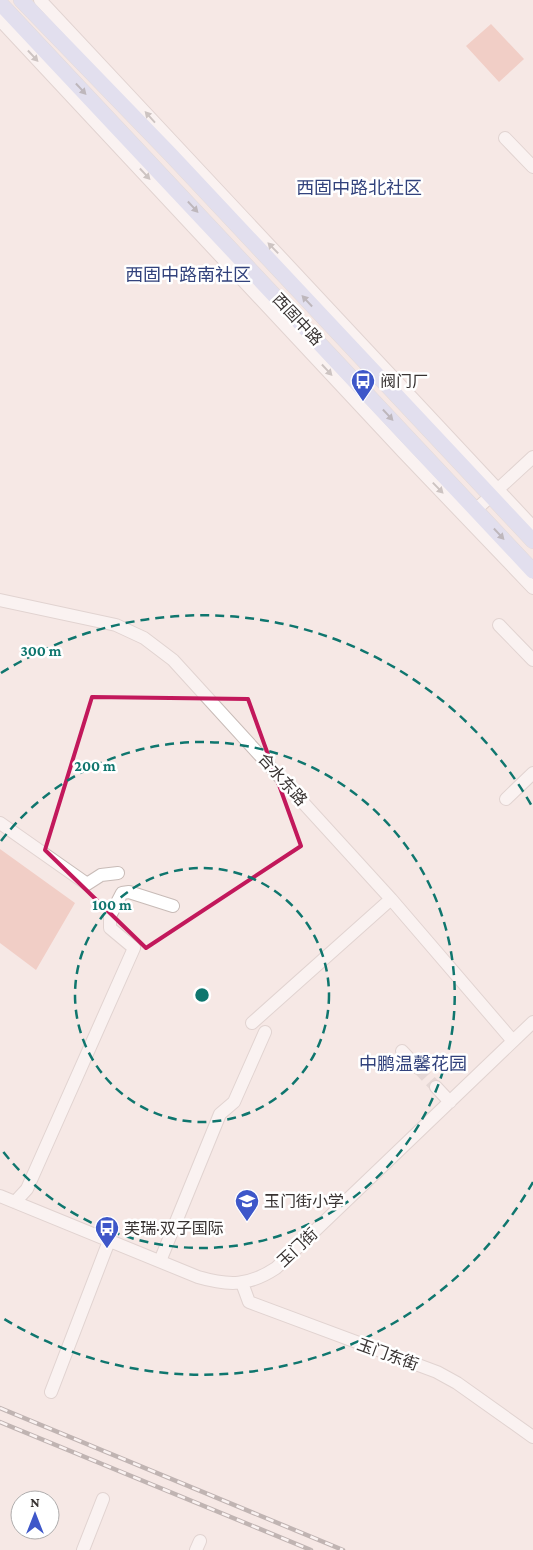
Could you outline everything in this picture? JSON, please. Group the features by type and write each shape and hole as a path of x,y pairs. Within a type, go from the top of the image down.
{"main road":[{"name":"西固中路","path":"21,0 494,492 533,541"},
{"name":"西固中路","path":"0,3 157,169 471,514 533,571"},
{"path":"157,169 171,155"}],"street":[{"path":"40,0 308,285 494,492 533,527"},
{"path":"0,20 403,452 471,514 533,588"},
{"path":"505,138 533,167"},
{"path":"471,514 533,456"},
{"name":"合水东路","path":"0,600 116,625 130,630 174,660 391,899 513,1041"},
{"path":"500,625 533,660"},
{"path":"506,799 533,774"},
{"path":"0,823 87,884 101,875 118,873"},
{"path":"15,1202 27,1189 134,948 110,928 110,916 122,893 130,892 174,906"},
{"path":"252,1023 391,899"},
{"name":"玉门街","path":"0,1196 198,1277 215,1282 242,1283 262,1277 276,1268 533,1022"},
{"path":"160,1262 220,1114 234,1102 265,1032"},
{"path":"402,1051 418,1068"},
{"path":"436,1087 450,1102"},
{"path":"51,1392 109,1241"},
{"name":"玉门东街","path":"242,1283 249,1302 437,1372 457,1383 533,1437"},
{"path":"83,1550 103,1499"}],"highlighted area":[{"path":"92,697 248,699 301,846 146,948 45,850"}],"shaded area":[{"path":"491,24 524,59 499,82 466,46"},
{"path":"0,849 75,903 36,970 0,943"}],"tunnel":[{"path":"418,1068 436,1087"}],"railway":[{"path":"0,1408 343,1550"},
{"path":"0,1422 311,1550"}],"place":[{"name":"阀门厂","path":"363,402"},
{"name":"玉门街小学","path":"247,1222"},
{"name":"芙瑞·双子国际","path":"107,1249"}],"district":[{"name":"西固中路北社区","path":"359,188"},
{"name":"西固中路南社区","path":"188,275"},
{"name":"中鹏温馨花园","path":"413,1064"}]}
